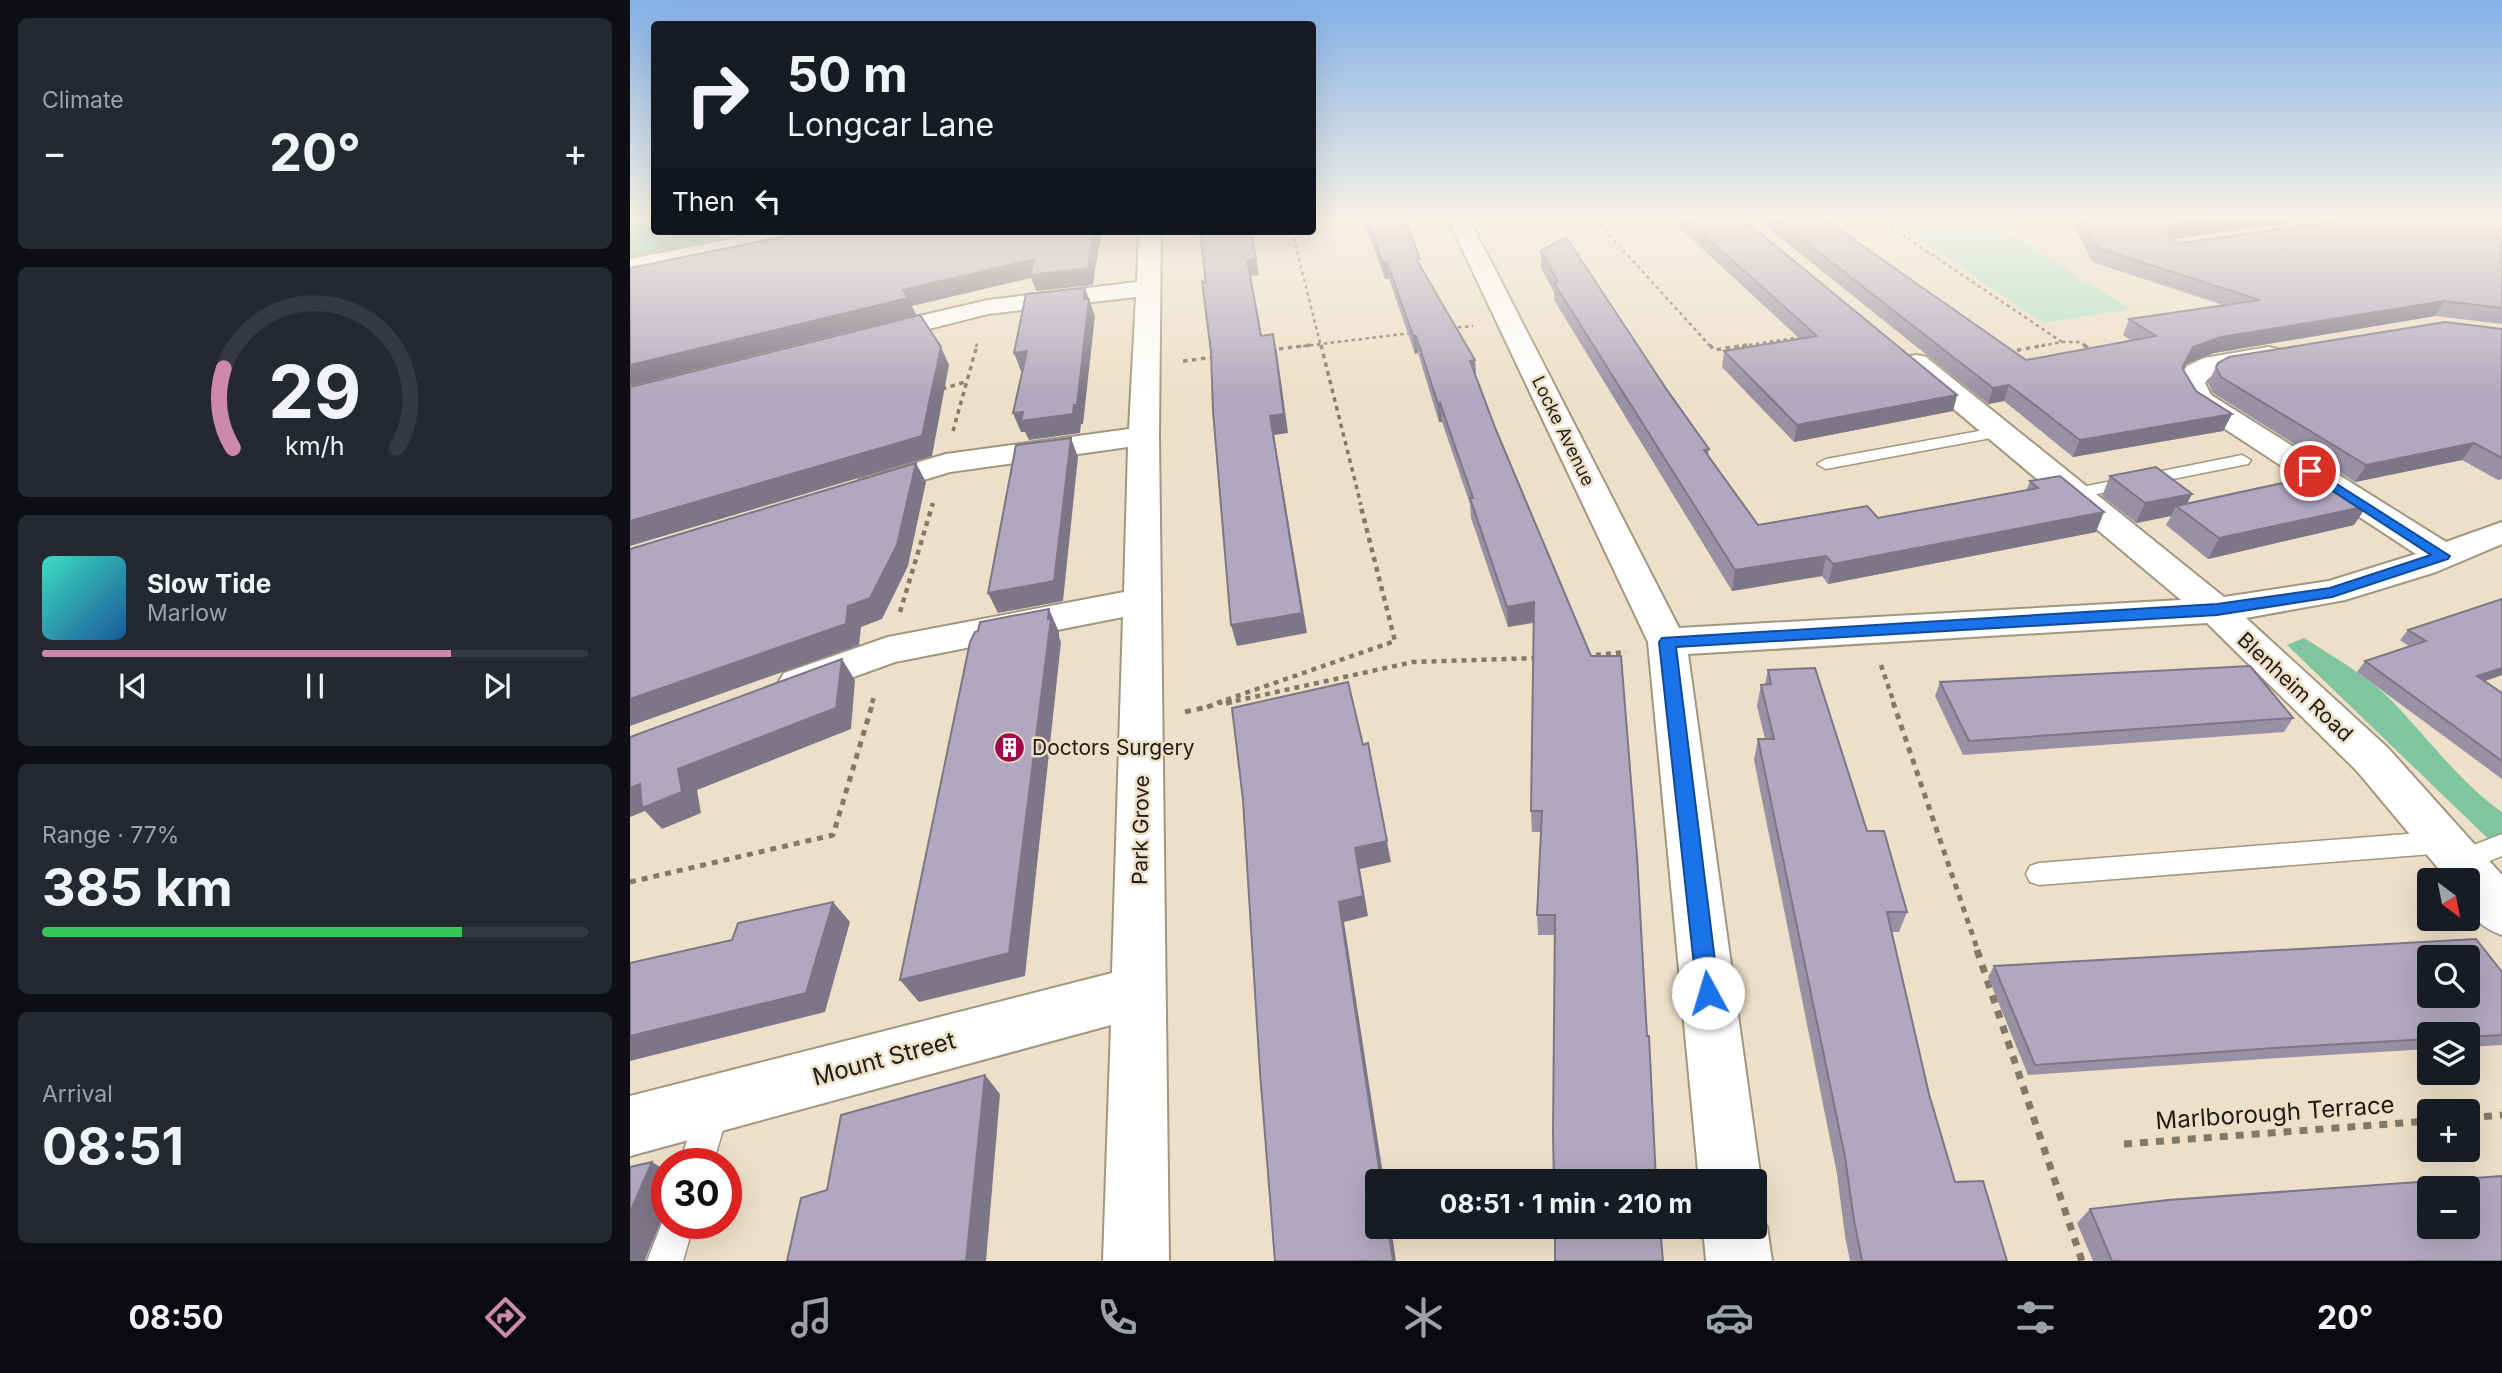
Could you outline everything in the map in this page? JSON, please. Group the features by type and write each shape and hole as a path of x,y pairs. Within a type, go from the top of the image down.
{"main road":[{"name":"Park Grove","path":"1136,1261 1148,278"},
{"name":"Locke Avenue","path":"1487,278 1667,642 1729,1169"},
{"path":"845,342 988,307 1147,288"},
{"name":"Blenheim Road","path":"1891,344 2077,493 2217,610 2237,634 2353,740 2453,851 2502,913"},
{"path":"2297,350 2214,365 2197,372 2191,383 2200,400 2442,556"},
{"path":"841,495 946,463 1144,436"},
{"path":"1667,642 2217,610 2332,592 2442,556 2502,532"},
{"path":"759,698 888,650 1143,601"},
{"name":"Mount Street","path":"630,1126 1138,992"},
{"path":"1736,1239 1739,1261"}],"lane":[{"path":"1826,464 2001,432"},
{"path":"2077,493 2242,460"},
{"path":"2039,874 2453,851 2502,845"},
{"path":"701,1148 715,1104"},
{"path":"664,1261 672,1239"}],"path":[{"path":"1208,707 1395,641 1303,278"},
{"path":"1648,278 1714,350 1806,337"},
{"path":"1967,278 2062,342 1998,354"},
{"path":"1441,329 1509,321"},
{"path":"1266,350 1414,332"},
{"path":"1146,366 1226,356"},
{"path":"938,390 965,382"},
{"path":"904,556 917,552"},
{"path":"1869,631 2082,1261"},
{"path":"1573,657 1612,655 1667,642"},
{"path":"1143,723 1413,662 1546,658"},
{"path":"2480,1117 2502,1115"},
{"name":"Marlborough Terrace","path":"2124,1144 2417,1122"}],"green space":[{"path":"1976,278 2081,278 2131,309 2044,323"},
{"path":"2304,638 2372,683 2472,787 2502,812 2502,852 2287,645"}],"building":[{"path":"630,278 954,278 903,290 908,298 630,365"},
{"path":"1205,278 1250,278 1261,336 1273,334 1284,414 1270,416 1302,613 1231,625 1213,411 1211,352 1202,281 1206,283"},
{"path":"1393,278 1427,278 1475,360 1470,361 1496,430 1591,656 1621,656 1637,856 1655,1169 1554,1169 1555,915 1537,915 1542,811 1531,811 1534,602 1507,607 1470,498 1473,498 1416,336 1413,336"},
{"path":"1556,278 1593,278 1709,449 1704,450 1758,525 1867,506 1878,518 2038,488 2030,481 2060,476 2104,512 1833,564 1826,556 1735,570 1554,283 1558,282"},
{"path":"1752,278 1815,278 1957,395 1797,425 1724,351 1817,336"},
{"path":"1852,278 1908,278 2026,360 2156,336 2129,319 2260,300 2191,278 2502,278 2502,308 2444,301 2221,337 2193,347 2182,368 2196,391 2232,414 2080,440 2009,385 1993,388"},
{"path":"1085,288 1084,299 1089,299 1077,405 1074,405 1073,414 1021,421 1023,412 1013,413 1027,351 1014,353 1026,294"},
{"path":"920,315 941,347 922,436 630,521 630,387"},
{"path":"2445,322 2502,329 2502,458 2474,443 2366,465 2221,377 2216,367 2229,357"},
{"path":"1071,438 1054,581 988,593 1016,445"},
{"path":"916,463 897,545 870,598 848,606 846,624 630,699 630,549"},
{"path":"2156,467 2192,494 2145,503 2110,476"},
{"path":"2320,475 2367,506 2219,538 2176,506"},
{"path":"2502,599 2502,668 2477,676 2502,693 2502,761 2365,661 2426,641 2408,630"},
{"path":"1049,609 1048,619 1051,618 1009,953 900,980 970,642 978,631 980,622"},
{"path":"842,659 836,708 678,769 682,792 642,808 640,784 630,788 630,737"},
{"path":"2250,666 2293,718 1969,741 1940,682"},
{"path":"1815,668 1867,831 1884,831 1907,912 1887,912 1929,1094 1955,1182 1983,1181 2007,1261 1862,1261 1845,1157 1758,739 1774,739 1761,685 1771,684 1768,670"},
{"path":"1348,682 1363,745 1368,743 1387,841 1355,848 1363,896 1339,902 1379,1169 1365,1169 1365,1239 1390,1239 1393,1261 1275,1261 1243,800 1232,708"},
{"path":"833,902 806,993 630,1036 630,963 732,940 738,923"},
{"path":"2476,939 2502,972 2502,1035 2480,1036 2480,1022 2417,1022 2417,1040 2035,1065 1994,966"},
{"path":"985,1075 966,1261 787,1261 801,1198 827,1190 841,1115"},
{"path":"651,1162 630,1212 630,1167"},
{"path":"2502,1176 2502,1261 2112,1261 2090,1209 2168,1200 2417,1182 2417,1239 2480,1239 2480,1178"},
{"path":"1555,1239 1661,1239 1663,1261 1555,1261"}],"place":[{"name":"Doctors Surgery","path":"1009,748"}],"route":[{"path":"1708,993 1667,642 2217,610 2332,592 2442,556 2310,471"}]}
